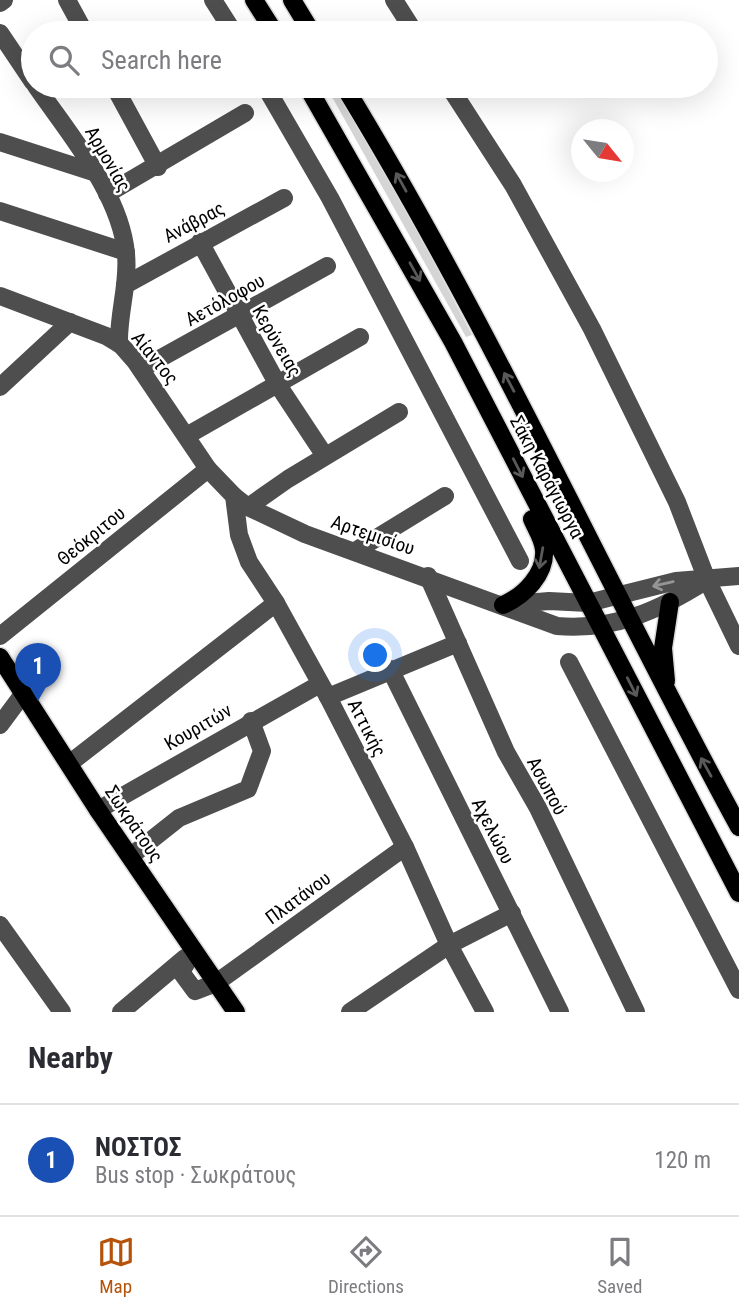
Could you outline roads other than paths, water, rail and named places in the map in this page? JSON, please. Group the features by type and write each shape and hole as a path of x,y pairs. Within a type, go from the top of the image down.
{"main road":[{"path":"254,0 267,21"},
{"path":"292,0 305,21"},
{"name":"Σάκη Καράγιωργα","path":"314,98 434,306 739,893"},
{"name":"Σάκη Καράγιωργα","path":"351,98 480,325 619,595 667,695 739,827"},
{"path":"503,605 529,587 544,559 542,540 532,519 533,498"},
{"path":"667,695 663,648 670,602"},
{"name":"Σωκράτους","path":"0,657 98,810 131,856 190,956 216,983 236,1012"}],"street":[{"path":"67,0 78,21"},
{"path":"213,0 226,21"},
{"path":"394,0 407,21"},
{"name":"Αρμονίας","path":"0,33 21,64"},
{"name":"Αρμονίας","path":"45,98 96,173 107,194 126,252 125,285 118,324 119,344"},
{"path":"121,98 158,167"},
{"path":"272,98 330,198 520,561"},
{"path":"457,98 513,185 586,318 677,502 707,580 739,646"},
{"path":"107,194 158,167 245,113"},
{"path":"0,142 96,173"},
{"name":"Ανάβρας","path":"125,285 284,198"},
{"path":"0,211 126,252"},
{"name":"Κερύνειας","path":"201,242 278,385 326,456"},
{"name":"Αετόλοφου","path":"141,369 327,266"},
{"name":"Αίαντoς","path":"0,296 119,344 141,369 188,435 208,469"},
{"path":"0,387 70,322"},
{"path":"188,435 360,337"},
{"path":"208,469 241,502 326,456 399,412"},
{"name":"Θεόκριτου","path":"0,636 208,469"},
{"path":"357,550 445,496"},
{"name":"Αρτεμισίου","path":"241,502 305,534 357,550 557,625 600,627"},
{"name":"Αττικής","path":"241,502 237,526 249,562 276,603 324,690 405,847 449,945 485,1012"},
{"name":"Ασωπού","path":"428,576 506,752 538,808 636,1012"},
{"path":"503,605 549,601 589,603 676,581 739,576"},
{"path":"600,627 670,602 707,580"},
{"path":"70,763 276,603"},
{"name":"Κουριτών","path":"98,810 251,720 324,690 458,643"},
{"path":"569,662 739,990"},
{"name":"Αχελώου","path":"390,669 560,1012"},
{"path":"0,725 23,694"},
{"path":"131,856 179,818 248,789 262,751 251,720"},
{"name":"Πλατάνου","path":"216,983 405,847"},
{"path":"350,1012 449,945 512,913"},
{"path":"0,925 62,1012"},
{"path":"121,1012 190,956"}],"place":[{"name":"ΝΟΣΤΟΣ","path":"38,701"}]}
